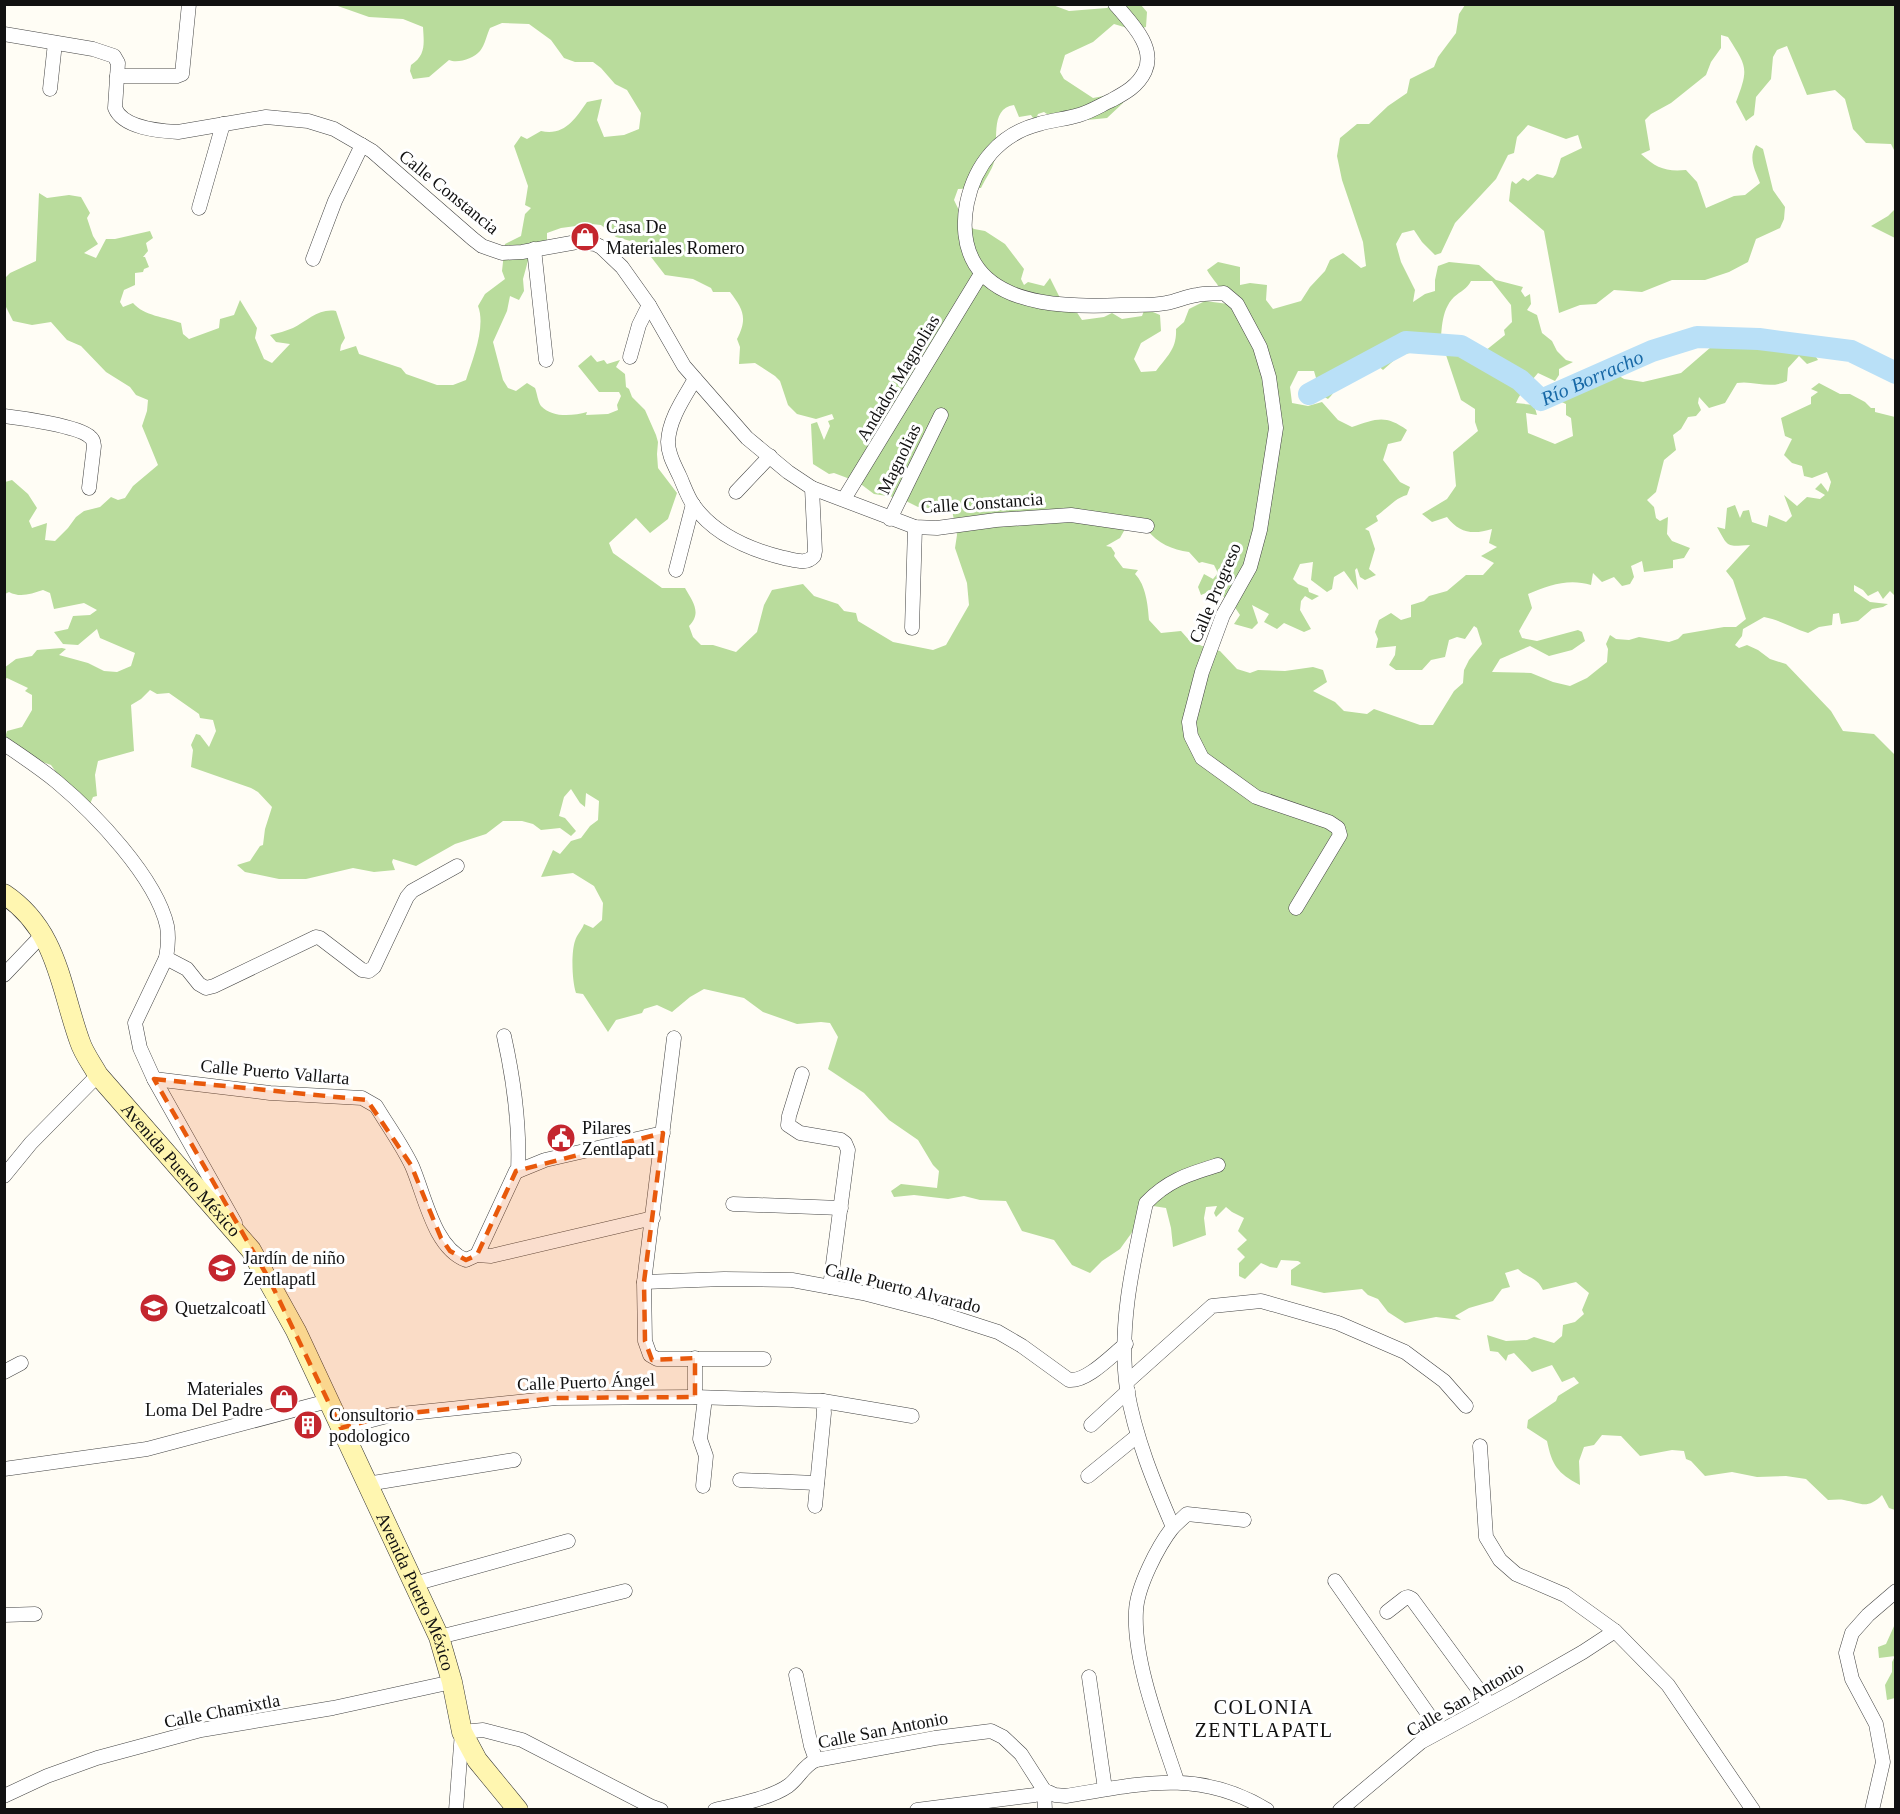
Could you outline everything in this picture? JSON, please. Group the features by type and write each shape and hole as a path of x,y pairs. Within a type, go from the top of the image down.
{"main road":[{"name":"Avenida Puerto México","path":"4,894 24,910 43,934 56,960 80,1045 98,1075 250,1250 296,1331 439,1637 452,1682 462,1732 477,1760 518,1809"}],"street":[{"path":"117,76 177,76 182,74 189,4"},
{"path":"981,274 969,255 965,215 970,185 986,157 1004,140 1022,130 1037,124 1079,115 1128,92 1145,70 1148,58 1145,45 1138,32 1115,4"},
{"name":"Calle Constancia","path":"4,34 111,53 118,63 115,108 125,121 178,132 266,117 308,121 334,129 362,145 482,246 502,253 577,242 595,244 610,254 622,267 648,305 684,366 747,438 788,472 812,488 915,527 938,528 996,520 1071,515 1147,526"},
{"path":"50,89 55,43"},
{"path":"199,208 223,124"},
{"path":"313,259 335,201 362,145"},
{"path":"534,249 546,360"},
{"name":"Calle Progreso","path":"981,274 1001,288 1029,300 1083,306 1166,303 1196,295 1224,293 1237,304 1260,347 1269,377 1276,428 1260,530 1250,567 1223,615 1202,672 1189,722 1191,736 1202,758 1238,785 1268,802 1329,822 1338,828 1340,835 1296,908"},
{"name":"Andador Magnolias","path":"844,499 981,274"},
{"path":"630,357 639,325 648,305"},
{"path":"695,379 678,409 669,432 668,447 693,504 712,524 741,544 755,550 804,561 812,559 815,551 812,488"},
{"name":"Magnolias","path":"890,519 941,415"},
{"path":"4,416 56,424 92,438 94,446 88,488"},
{"path":"736,492 770,456"},
{"path":"676,570 693,504"},
{"path":"912,627 915,527"},
{"path":"4,744 50,776 94,815 140,873 160,906 167,925 168,947 166,958 135,1023 140,1048 154,1079 250,1250"},
{"path":"166,958 187,969 206,988 316,937 362,970 369,971 374,966 412,891 457,866"},
{"path":"4,975 43,934"},
{"path":"504,1036 517,1115 518,1171"},
{"path":"674,1038 644,1282 645,1341 650,1355 657,1359 764,1359"},
{"path":"802,1074 788,1125 800,1133 841,1140 847,1146 848,1157 830,1287"},
{"path":"4,1176 31,1143 98,1075"},
{"name":"Calle Puerto Vallarta","path":"154,1079 270,1093 352,1097 368,1100 376,1106 411,1165 446,1246 466,1260 477,1255 491,1256 653,1218"},
{"path":"477,1255 516,1171 545,1160 663,1133"},
{"path":"1173,1527 1137,1436 1127,1387 1126,1304 1146,1203 1157,1192 1180,1177 1218,1165"},
{"path":"733,1204 841,1208"},
{"name":"Calle Puerto Alvarado","path":"644,1282 724,1279 792,1280 906,1303 998,1332 1069,1380 1085,1377 1126,1344"},
{"path":"1091,1425 1127,1387 1212,1306 1261,1301 1338,1323 1405,1352 1444,1382 1466,1406"},
{"path":"695,1358 700,1398 700,1439 706,1456 703,1486"},
{"path":"4,1372 21,1363"},
{"name":"Calle Puerto Ángel","path":"341,1428 392,1415 556,1398 700,1398 912,1416"},
{"path":"4,1469 147,1449 328,1401"},
{"path":"815,1506 824,1407"},
{"path":"1088,1476 1137,1436"},
{"path":"1480,1446 1486,1537 1500,1560 1516,1574 1565,1595 1615,1630 1668,1685 1753,1809"},
{"path":"367,1484 514,1460"},
{"path":"740,1479 817,1483"},
{"path":"1177,1781 1142,1666 1136,1609 1154,1557 1163,1539 1187,1514 1244,1520"},
{"path":"414,1584 568,1541"},
{"path":"1335,1581 1440,1731"},
{"path":"1872,1809 1883,1762 1875,1724 1852,1679 1846,1653 1852,1633 1868,1615 1896,1591"},
{"path":"439,1637 625,1592"},
{"path":"1387,1612 1405,1598 1412,1599 1489,1704"},
{"path":"4,1615 35,1614"},
{"name":"Calle San Antonio","path":"1340,1809 1421,1742 1583,1652 1615,1630"},
{"path":"796,1675 816,1760"},
{"path":"1089,1677 1105,1789"},
{"name":"Calle Chamixtla","path":"4,1796 47,1776 98,1758 201,1730 333,1708 452,1682"},
{"path":"456,1809 462,1732 483,1730 522,1740 650,1806 661,1809"},
{"name":"Calle San Antonio","path":"715,1809 780,1790 795,1779 807,1764 816,1760 935,1738 991,1731 1003,1737 1021,1754 1044,1790 1045,1809"},
{"path":"917,1809 1035,1795 1044,1790 1055,1795 1066,1796 1177,1781 1210,1785 1236,1793 1267,1809"}],"highlighted area":[{"path":"154,1079 367,1100 411,1165 441,1238 450,1251 466,1260 477,1255 516,1171 663,1133 644,1282 645,1341 652,1360 695,1358 695,1397 556,1398 391,1415 341,1428 269,1279"}],"green space":[{"path":"1050,4 1069,11 1107,8 1111,5 1141,5 1147,12 1146,27 1134,30 1114,24 1093,42 1065,55 1060,72 1064,79 1093,98 1125,92 1123,103 1107,118 1087,120 1060,113 1050,116 1044,112 1038,114 1035,121 1031,115 1019,117 1014,105 1006,108 1001,113 996,128 994,162 981,188 958,189 954,200 965,223 974,229 985,231 1005,244 1024,269 1021,279 1024,285 1028,282 1044,286 1050,278 1060,298 1074,308 1082,320 1104,317 1112,313 1122,319 1142,316 1145,308 1152,307 1153,312 1160,315 1161,331 1141,343 1134,359 1141,372 1156,371 1173,347 1176,329 1184,322 1189,309 1205,301 1236,305 1240,301 1239,296 1224,297 1207,270 1218,262 1240,267 1240,285 1250,283 1267,285 1266,300 1273,309 1301,301 1325,271 1330,260 1343,253 1361,268 1366,266 1363,242 1342,180 1337,156 1340,138 1357,124 1369,124 1388,106 1407,93 1410,79 1434,67 1438,57 1456,33 1459,14 1465,5 1895,5 1895,152 1891,144 1866,143 1853,129 1845,99 1835,90 1807,95 1787,46 1777,50 1773,57 1771,79 1756,97 1754,115 1746,121 1736,102 1743,82 1744,68 1728,37 1721,35 1721,48 1711,62 1706,75 1645,120 1650,150 1641,154 1662,168 1686,170 1697,182 1706,208 1734,196 1745,195 1760,183 1753,164 1753,155 1756,145 1763,149 1773,190 1785,207 1784,219 1780,228 1756,239 1748,262 1729,272 1705,280 1672,280 1642,292 1614,290 1596,304 1580,305 1559,313 1544,231 1509,201 1511,184 1512,181 1516,184 1523,178 1528,181 1537,174 1553,178 1561,158 1582,148 1578,135 1566,139 1528,125 1517,137 1514,153 1508,155 1496,179 1455,223 1441,253 1435,255 1414,230 1402,233 1396,244 1401,262 1415,290 1413,302 1435,291 1438,266 1449,262 1479,265 1496,280 1523,287 1521,291 1525,297 1530,294 1531,304 1527,310 1537,315 1542,333 1552,341 1557,351 1566,360 1573,362 1559,369 1559,375 1555,381 1538,373 1523,390 1516,403 1534,405 1537,415 1526,413 1528,433 1555,444 1573,436 1571,418 1566,415 1566,404 1555,399 1553,388 1563,383 1593,377 1596,380 1601,375 1613,372 1624,379 1643,382 1681,373 1711,347 1727,346 1736,342 1771,341 1785,335 1805,345 1807,351 1814,354 1818,360 1807,364 1799,356 1788,368 1787,381 1780,384 1737,383 1725,403 1709,408 1699,397 1698,403 1701,410 1696,416 1688,417 1681,429 1673,435 1676,450 1664,460 1656,492 1647,500 1654,507 1656,518 1660,521 1668,517 1667,534 1672,541 1690,548 1684,558 1673,560 1673,568 1644,572 1642,561 1631,566 1634,577 1630,584 1622,586 1614,577 1602,582 1593,573 1591,585 1575,582 1559,584 1528,594 1532,608 1519,631 1522,638 1537,641 1578,630 1582,632 1585,641 1572,650 1549,656 1530,646 1500,659 1492,672 1531,673 1570,686 1587,678 1607,662 1606,644 1610,635 1616,639 1629,640 1639,637 1669,642 1678,639 1683,634 1736,627 1746,619 1733,580 1726,571 1750,545 1733,546 1724,539 1717,527 1725,529 1727,508 1735,505 1740,518 1743,511 1749,510 1752,522 1767,527 1769,515 1786,522 1792,516 1784,495 1797,506 1807,497 1820,499 1825,495 1815,489 1821,483 1828,492 1831,482 1827,472 1812,478 1804,476 1802,466 1792,463 1784,455 1792,439 1785,436 1781,418 1811,404 1811,397 1818,392 1811,389 1819,383 1840,394 1850,394 1871,408 1875,408 1875,412 1895,417 1895,596 1890,591 1883,599 1878,591 1868,596 1854,585 1854,591 1870,602 1888,604 1872,609 1858,621 1841,624 1839,613 1833,614 1832,625 1819,627 1808,633 1764,617 1743,629 1742,636 1735,645 1739,648 1747,645 1770,659 1786,664 1831,711 1843,731 1874,734 1895,755 1895,1510 1889,1508 1882,1495 1868,1504 1828,1500 1806,1479 1786,1476 1757,1477 1732,1472 1705,1476 1691,1461 1686,1459 1684,1451 1672,1450 1640,1456 1621,1436 1602,1435 1594,1445 1584,1447 1579,1461 1580,1485 1566,1476 1557,1468 1547,1441 1527,1428 1528,1420 1556,1401 1558,1396 1579,1383 1574,1377 1562,1382 1552,1365 1532,1372 1514,1353 1508,1355 1506,1361 1498,1352 1490,1351 1487,1335 1506,1341 1527,1340 1534,1337 1554,1343 1562,1336 1563,1325 1575,1322 1584,1314 1582,1310 1589,1293 1576,1282 1543,1290 1538,1282 1518,1269 1505,1273 1510,1287 1502,1289 1493,1301 1469,1308 1455,1316 1461,1320 1436,1317 1405,1323 1388,1312 1378,1299 1368,1295 1362,1289 1324,1293 1291,1285 1291,1270 1301,1263 1298,1261 1281,1260 1277,1268 1261,1263 1245,1279 1239,1276 1239,1263 1245,1257 1237,1249 1247,1240 1238,1231 1244,1218 1226,1207 1216,1217 1214,1213 1217,1206 1206,1207 1204,1218 1206,1235 1173,1247 1166,1208 1153,1206 1140,1218 1120,1249 1102,1261 1090,1273 1072,1265 1054,1240 1022,1231 1006,1201 980,1200 964,1196 948,1199 914,1195 894,1197 891,1191 901,1184 937,1188 939,1171 918,1140 889,1120 864,1093 828,1069 838,1037 830,1023 797,1024 763,1012 744,998 704,989 672,1012 657,1005 644,1009 642,1013 616,1020 608,1032 583,994 576,993 572,967 575,941 584,924 593,928 602,920 603,903 594,886 573,873 541,877 553,850 560,854 571,841 581,838 598,820 599,801 586,793 585,807 571,789 564,797 559,816 565,818 576,831 571,836 560,828 541,830 533,824 522,821 503,821 486,834 455,844 416,866 393,859 395,870 374,872 353,868 306,879 279,879 245,872 237,865 250,861 263,845 272,807 251,788 191,767 193,750 191,745 196,734 200,735 209,747 216,731 213,720 200,718 199,714 169,693 157,694 150,690 131,705 134,751 98,761 95,775 97,796 93,797 90,804 61,779 51,765 28,757 5,738 7,731 22,727 32,710 32,695 25,691 28,688 5,679 4,668 16,659 32,656 37,650 62,648 66,649 59,655 88,663 104,671 117,672 131,666 135,653 100,638 97,629 78,645 63,644 54,632 68,629 73,616 90,615 97,610 84,603 54,609 50,593 43,590 26,595 9,592 5,594 5,482 12,480 28,494 37,508 29,521 32,528 47,523 45,540 55,541 84,511 100,507 111,497 118,500 125,498 133,486 158,465 142,426 148,400 136,395 130,387 106,372 81,346 67,340 51,322 32,325 13,321 5,305 5,278 10,273 36,261 39,193 47,198 69,195 81,197 90,213 87,218 98,244 84,253 96,258 106,239 150,231 153,238 146,243 148,251 143,257 149,267 143,272 135,273 135,285 124,290 120,302 123,307 133,303 143,311 181,323 183,334 189,339 219,328 220,319 234,315 240,300 257,328 255,338 264,359 272,363 290,344 276,342 270,335 293,328 324,311 336,311 345,338 340,351 356,346 359,354 401,368 406,374 437,385 453,385 466,380 480,333 478,306 485,294 505,279 502,271 505,244 521,236 525,214 531,208 525,205 528,186 514,146 521,136 527,139 541,131 563,129 574,120 587,102 602,99 597,120 604,137 624,135 639,129 641,113 627,90 615,84 593,62 575,62 564,58 551,40 529,24 502,23 490,28 482,49 474,56 461,61 449,60 429,77 413,79 410,71 411,65 422,53 423,27 403,19 369,17 335,5","holes":["601,225 616,237 641,244 665,275 693,279 711,288 713,292 730,292 743,314 737,339 740,347 739,364 755,363 775,376 780,381 788,405 797,414 816,419 832,414 834,419 828,421 830,426 824,440 817,422 811,424 813,464 829,474 834,473 858,482 874,494 900,498 918,507 952,510 957,535 955,548 967,583 969,605 946,645 933,650 893,642 858,621 856,613 844,611 838,604 814,596 803,584 772,590 764,605 757,632 736,652 713,645 701,645 693,637 689,626 696,612 685,588 662,588 613,553 609,543 636,518 650,533 668,519 677,493 658,468 656,435 645,410 626,387 625,374 616,367 620,360 607,364 604,360 597,362 591,355 578,366 599,392 619,392 621,396 617,405 618,410 608,414 586,415 587,412 557,414 541,406 535,388 527,383 516,391 508,388 503,380 493,342 507,311 510,296 519,300 524,291 523,279 529,257 547,247 547,233 561,228","1471,281 1492,281 1511,305 1512,322 1504,330 1505,335 1485,351 1450,354 1448,348 1444,349 1461,400 1475,409 1478,431 1453,452 1456,486 1447,499 1422,514 1432,522 1447,517 1456,526 1467,531 1479,532 1492,529 1489,543 1497,547 1481,556 1494,563 1483,575 1466,575 1447,591 1429,596 1424,601 1411,605 1411,617 1401,620 1391,613 1379,620 1375,632 1378,639 1376,648 1396,646 1395,655 1389,665 1396,670 1422,670 1431,660 1445,657 1449,640 1457,637 1465,639 1474,626 1477,628 1482,644 1464,670 1463,683 1454,691 1433,725 1420,725 1374,709 1367,714 1344,711 1335,702 1313,691 1327,682 1323,670 1313,667 1285,671 1258,670 1250,673 1237,669 1220,651 1189,640 1181,631 1161,633 1149,620 1144,590 1135,574 1138,570 1123,568 1114,556 1115,553 1111,547 1106,546 1120,538 1125,529 1147,530 1166,545 1189,552 1199,563 1214,565 1218,573 1213,579 1204,574 1198,587 1201,595 1215,589 1234,606 1240,615 1234,624 1252,629 1258,623 1252,605 1269,614 1264,622 1277,629 1284,623 1304,632 1311,629 1300,610 1301,601 1305,596 1312,600 1319,596 1309,592 1308,588 1293,579 1300,564 1313,562 1311,580 1327,592 1332,589 1334,577 1344,571 1358,590 1355,570 1357,568 1360,577 1365,580 1376,575 1369,569 1375,549 1369,531 1365,529 1378,521 1376,516 1407,495 1410,487 1400,482 1383,460 1388,444 1401,441 1407,430 1386,420 1352,427 1338,420 1322,402 1308,406 1292,403 1290,387 1298,371 1314,371 1321,395 1328,399 1343,381 1370,359 1383,370 1400,355 1425,350 1440,351 1442,322 1446,309 1454,297"]},
{"path":"1895,209 1895,238 1871,226 1888,216"},
{"path":"1895,1624 1895,1656 1879,1658 1878,1647 1886,1644"},
{"path":"1895,1656 1895,1698 1887,1700 1885,1685 1892,1672 1892,1662"}],"waterway":[{"name":"Río Borracho","path":"1309,394 1406,342 1461,346 1520,380 1541,400 1652,351 1697,337 1759,339 1851,351 1896,373"}],"place":[{"name":"Casa De Materiales Romero","path":"585,237"},
{"name":"Pilares Zentlapatl","path":"561,1138"},
{"name":"Jardín de niño Zentlapatl","path":"222,1268"},
{"name":"Quetzalcoatl","path":"154,1308"},
{"name":"Materiales Loma Del Padre","path":"284,1399"},
{"name":"Consultorio podologico","path":"308,1425"}],"district":[{"name":"COLONIA ZENTLAPATL","path":"1264,1718"}]}
